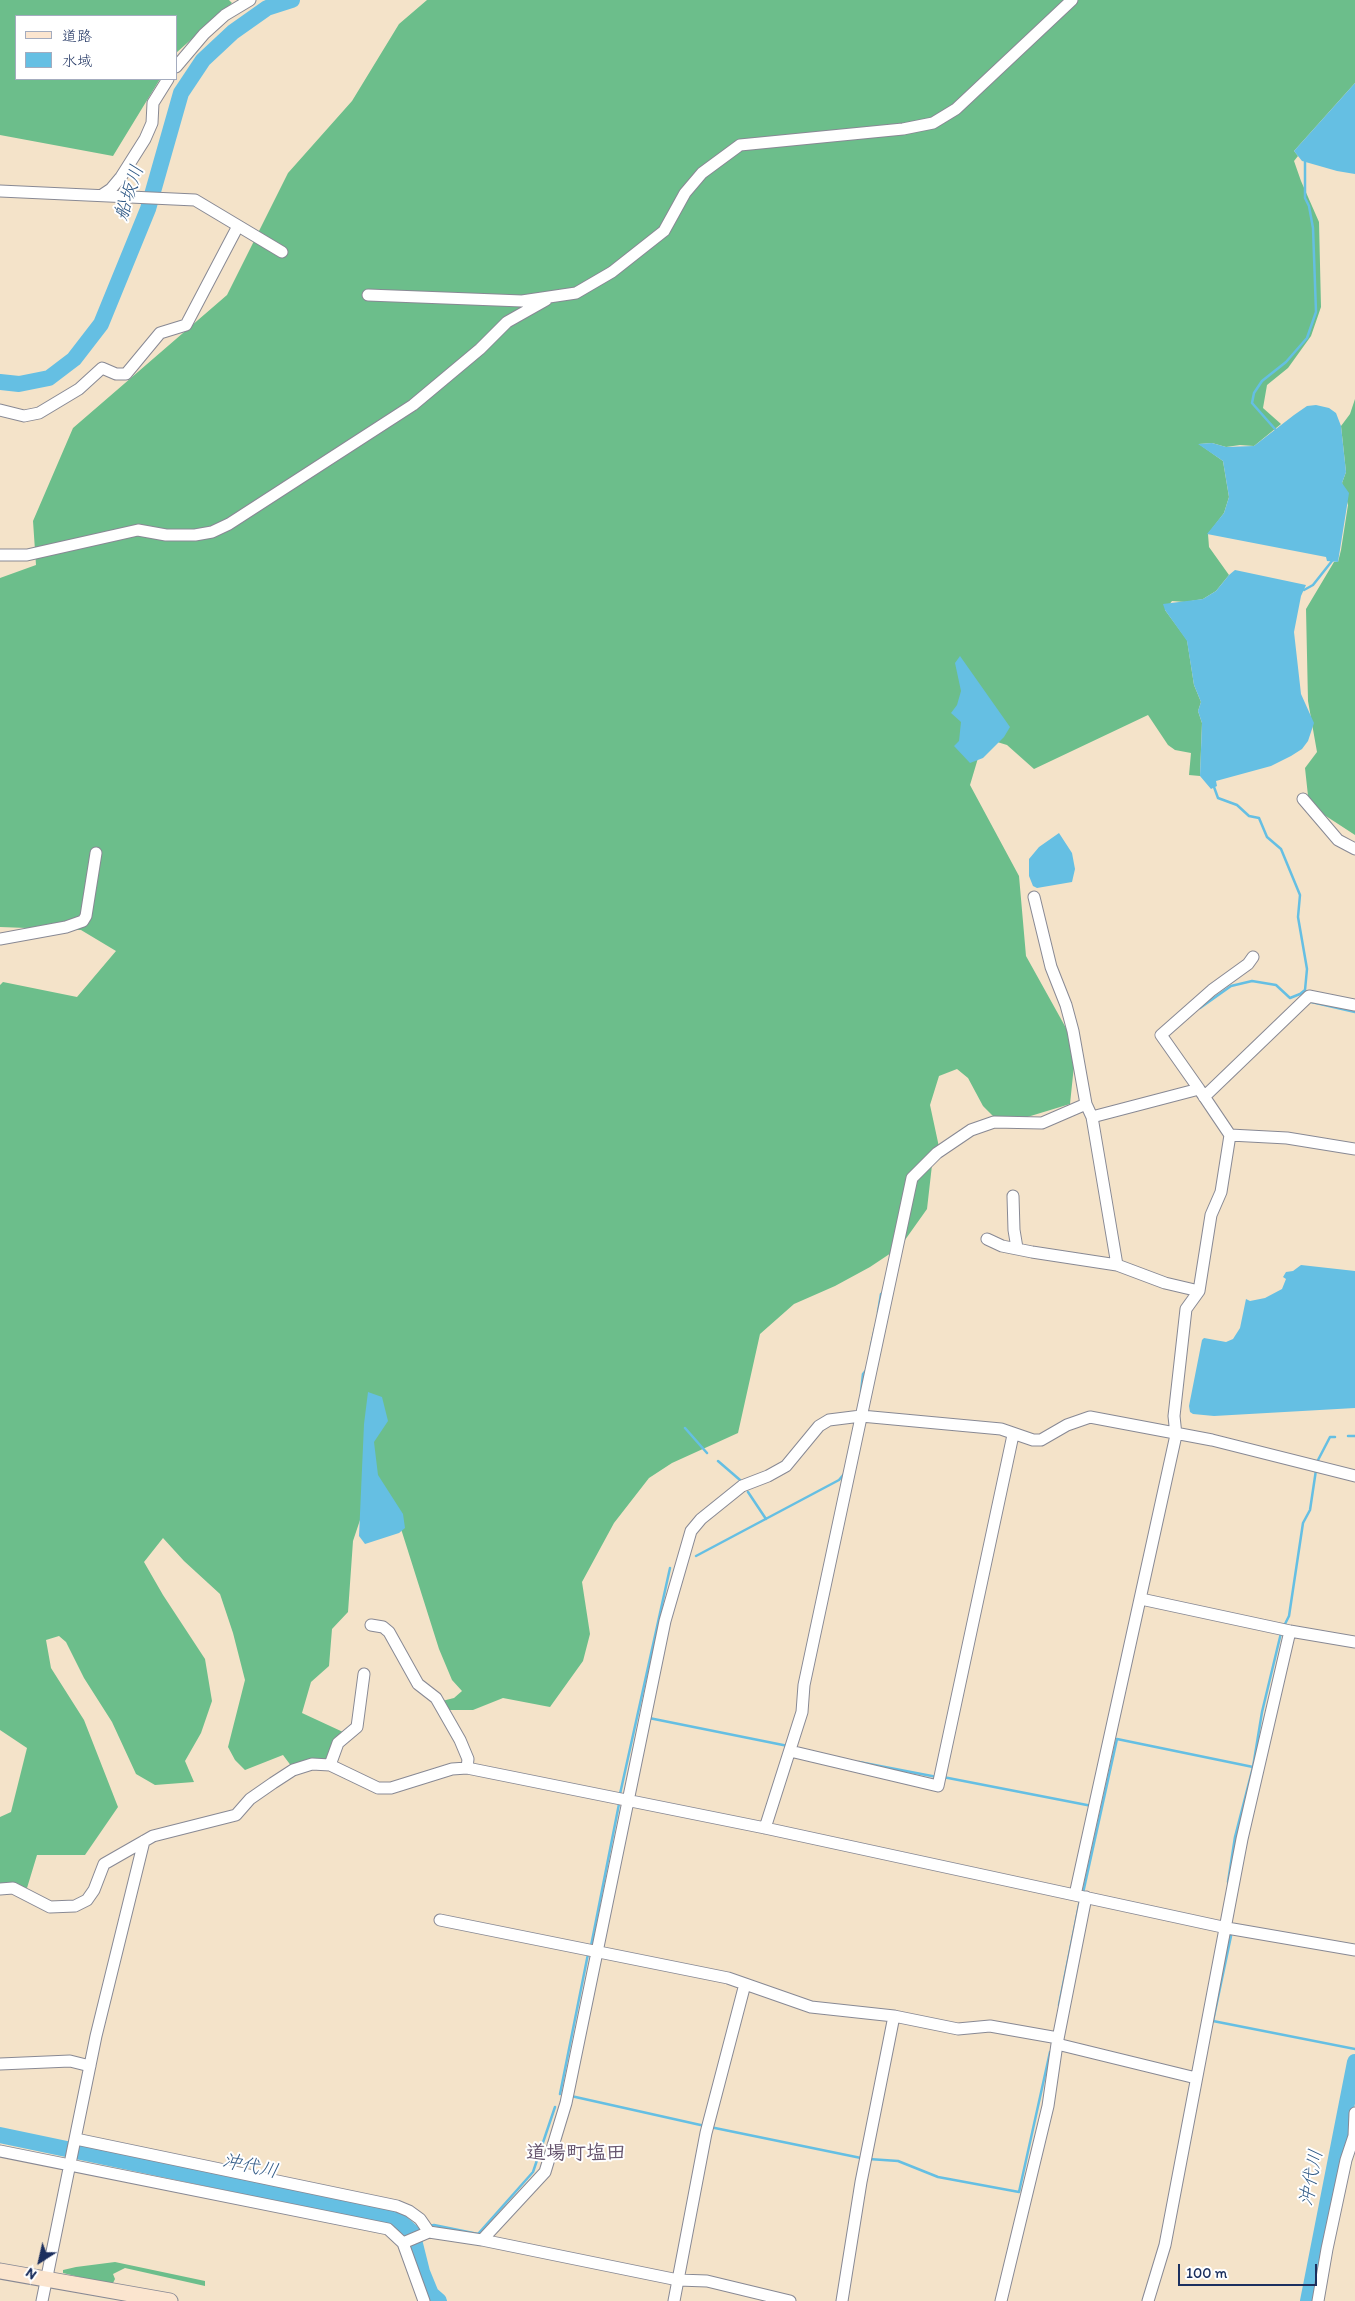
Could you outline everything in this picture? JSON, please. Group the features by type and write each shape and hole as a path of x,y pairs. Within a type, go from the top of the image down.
{"main road":[{"path":"0,2270 170,2301"}],"street":[{"path":"178,65 204,34 225,15 250,0"},
{"path":"368,294 522,300 576,294 612,272 664,231 685,193 702,173 740,145 894,130 933,123 956,109 1072,0"},
{"path":"104,195 112,189 121,177 145,139 152,123 153,103 167,80"},
{"path":"0,191 195,200 282,252"},
{"path":"0,410 24,416 39,414 79,389 102,368 116,374 126,374 160,333 186,325 238,226"},
{"path":"0,555 27,555 138,530 166,534 195,535 212,532 230,524 412,405 480,349 507,322 552,296"},
{"path":"1304,799 1338,840 1355,848"},
{"path":"0,939 66,927 83,921 86,916 96,854"},
{"path":"1034,897 1051,967 1066,1005 1073,1031 1086,1104 1092,1117 1117,1265"},
{"path":"1000,2301 1048,2106 1080,1896 1176,1435 1174,1416 1186,1309 1199,1291 1211,1216 1221,1192 1230,1135 1161,1035 1212,990 1248,964 1253,957"},
{"path":"1092,1117 1201,1093 1309,996 1355,1005"},
{"path":"765,1828 778,1782 802,1712 804,1685 912,1178 937,1153 971,1130 994,1122 1042,1123 1086,1104"},
{"path":"1230,1135 1287,1138 1355,1148"},
{"path":"1013,1196 1014,1230 1017,1248"},
{"path":"987,1240 1002,1246 1117,1265 1165,1283 1199,1291"},
{"path":"482,2240 545,2172 566,2103 665,1621 691,1531 701,1519 742,1486 768,1476 786,1466 818,1426 829,1420 861,1416 1001,1429 1013,1435 1033,1440 1042,1440 1067,1425 1090,1417 1176,1435 1212,1440 1355,1476"},
{"path":"790,1751 938,1786 1013,1435"},
{"path":"1141,1599 1290,1631 1355,1642"},
{"path":"371,1625 383,1627 389,1632 418,1684 436,1698 460,1740 468,1759 468,1768"},
{"path":"1148,2301 1165,2245 1196,2078 1227,1928 1242,1839 1290,1631"},
{"path":"330,1765 338,1744 357,1727 364,1674"},
{"path":"0,1889 13,1888 50,1907 75,1906 87,1900 94,1890 104,1864 154,1836 236,1815 250,1799 293,1770 312,1764 330,1765 378,1788 391,1788 452,1769 468,1768 765,1828 1227,1928 1355,1950"},
{"path":"42,2301 90,2066 144,1841"},
{"path":"440,1920 728,1978 811,2006 894,2016 958,2029 990,2026 1058,2041 1196,2078"},
{"path":"674,2301 706,2133 745,1984"},
{"path":"842,2301 861,2182 894,2016"},
{"path":"0,2064 70,2061 90,2066"},
{"path":"1318,2301 1346,2160 1354,2136 1355,2113"},
{"path":"76,2140 397,2206 409,2211 420,2219 429,2232"},
{"path":"0,2150 70,2166 388,2229 403,2243 423,2301"},
{"path":"403,2243 429,2232 482,2240 678,2280 707,2281 790,2301"}],"green space":[{"path":"0,0 229,0 232,3 178,51 178,15 15,15 15,80 159,80 113,156 0,135"},
{"path":"427,0 1355,0 1355,83 1294,151 1298,156 1294,161 1301,181 1319,222 1321,307 1311,336 1288,368 1267,385 1263,408 1281,424 1254,446 1226,447 1212,443 1199,444 1223,461 1229,497 1224,513 1208,534 1209,547 1229,575 1216,591 1203,599 1185,602 1172,601 1165,610 1187,640 1194,685 1201,702 1198,711 1202,723 1200,776 1189,775 1191,753 1175,750 1168,745 1148,715 1034,769 1007,745 984,738 970,785 1019,876 1026,956 1076,1046 1070,1104 1024,1118 993,1116 983,1106 968,1078 957,1069 939,1076 930,1105 939,1147 932,1165 927,1209 900,1247 870,1267 835,1286 794,1304 760,1334 738,1433 672,1463 649,1478 614,1523 582,1582 590,1634 583,1661 550,1707 503,1698 473,1710 446,1710 442,1701 454,1698 462,1691 452,1680 439,1649 402,1532 383,1487 369,1493 353,1541 348,1612 332,1629 329,1666 311,1682 302,1713 343,1732 334,1744 327,1762 292,1767 283,1755 245,1770 235,1760 228,1747 245,1680 233,1633 220,1594 184,1561 163,1538 144,1562 205,1659 212,1701 201,1733 185,1761 194,1782 155,1785 136,1774 112,1722 84,1678 66,1642 59,1636 46,1640 51,1668 84,1720 118,1807 85,1855 37,1855 27,1888 6,1884 0,1886 0,1817 11,1812 27,1748 0,1730 0,985 3,982 77,997 116,951 81,930 0,927 0,578 36,565 33,521 73,428 227,295 288,173 352,101 399,24"},
{"path":"1355,399 1355,835 1309,805 1305,768 1317,752 1308,701 1306,609 1334,562 1338,562 1341,550 1348,505 1342,483 1346,472 1341,426 1350,414"},
{"path":"115,2262 205,2281 205,2286 125,2268 113,2274 115,2279 112,2285 63,2273 63,2270 76,2267"}],"water":[{"path":"1355,83 1355,174 1302,161 1294,151"},
{"path":"1316,405 1329,408 1336,413 1341,426 1346,472 1342,483 1349,493 1338,562 1327,561 1326,557 1207,534 1224,513 1229,497 1223,461 1198,444 1212,443 1226,447 1254,446 1307,406"},
{"path":"1235,570 1306,585 1301,596 1294,632 1301,694 1314,723 1308,741 1302,749 1271,766 1216,781 1217,786 1211,789 1200,776 1202,723 1198,711 1201,702 1194,685 1187,641 1165,610 1163,604 1203,599 1216,591"},
{"path":"960,656 1010,727 1004,737 983,758 970,763 954,746 959,741 961,722 951,713 957,705 961,691 955,663"},
{"path":"1059,833 1072,853 1075,869 1072,882 1037,888 1033,886 1029,876 1029,859 1039,847"},
{"path":"1301,1265 1355,1271 1355,1408 1214,1416 1190,1412 1189,1406 1202,1340 1204,1338 1226,1342 1233,1339 1240,1328 1246,1299 1250,1301 1265,1298 1282,1289 1286,1279 1283,1277 1286,1272 1293,1271"},
{"path":"368,1392 382,1397 388,1421 374,1442 378,1475 403,1514 405,1528 399,1533 365,1544 359,1536 364,1424"}],"waterway":[{"name":"船坂川","path":"0,382 19,384 49,378 74,359 101,324 148,209 181,93 203,60 233,32 267,8 292,0"},
{"path":"1275,429 1252,403 1254,393 1262,381 1286,362 1307,338 1316,312 1313,228 1309,206 1305,198 1305,162"},
{"path":"1304,590 1313,585 1332,561"},
{"path":"1214,787 1218,798 1237,805 1249,816 1259,818 1267,837 1281,849 1300,895 1298,917 1307,969 1305,990 1300,994"},
{"path":"1200,1008 1231,986 1252,981 1276,985 1290,998 1300,994"},
{"path":"1307,1001 1355,1012"},
{"path":"878,1312 881,1294"},
{"path":"871,1346 875,1328"},
{"path":"861,1392 863,1374 867,1369"},
{"path":"685,1428 707,1453"},
{"path":"1348,1436 1355,1436"},
{"path":"1317,1462 1330,1437 1335,1437"},
{"path":"718,1461 740,1480"},
{"path":"1284,1626 1289,1616 1303,1523 1310,1510 1316,1470"},
{"path":"696,1556 839,1480 844,1474"},
{"path":"748,1492 766,1519"},
{"path":"620,1794 670,1568"},
{"path":"1228,1882 1235,1837 1253,1767 1262,1712 1281,1633"},
{"path":"649,1718 788,1746"},
{"path":"1083,1893 1117,1739 1253,1767"},
{"path":"859,1762 937,1777"},
{"path":"943,1777 1092,1806"},
{"path":"591,1946 619,1804"},
{"path":"1059,2005 1080,1900"},
{"path":"1229,1933 1231,1936 1213,2021 1355,2049"},
{"path":"560,2094 588,1954"},
{"path":"869,2159 898,2161 938,2177 1019,2192 1050,2052"},
{"name":"沖代川","path":"1308,2301 1355,2062"},
{"path":"571,2096 705,2126"},
{"path":"429,2226 434,2225 478,2234 533,2172 555,2107"},
{"path":"710,2127 861,2158"},
{"name":"沖代川","path":"0,2135 396,2218 412,2232 422,2272 431,2294 439,2301"},
{"path":"412,2232 422,2229"}],"district":[{"name":"道場町塩田","path":"576,2154"}]}
